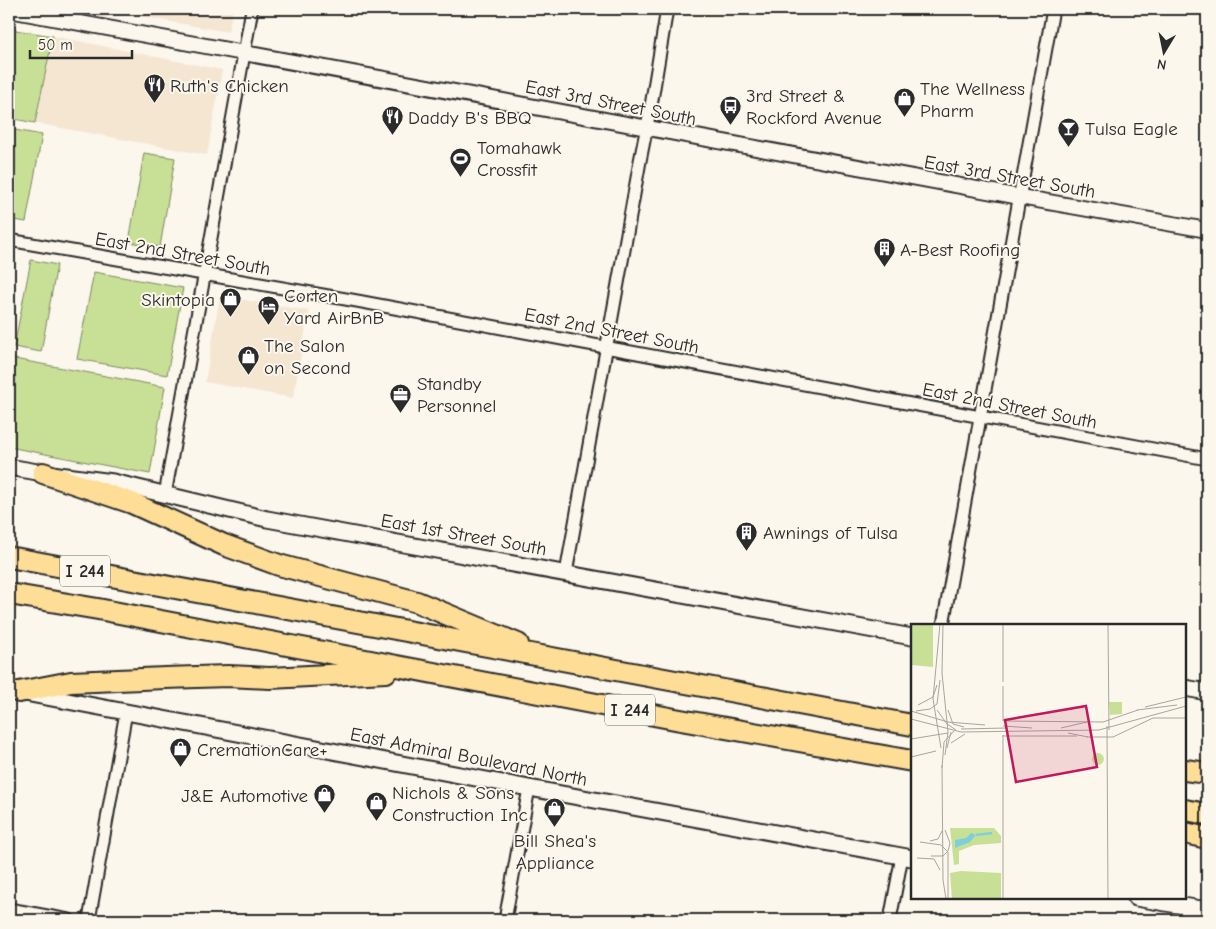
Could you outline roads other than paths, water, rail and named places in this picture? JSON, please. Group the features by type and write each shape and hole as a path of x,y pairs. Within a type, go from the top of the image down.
{"highway":[{"path":"43,473 132,503 224,545 279,565 417,602 557,660"},
{"name":"I 244","path":"9,557 911,725"},
{"name":"I 244","path":"9,594 98,609 675,719 841,748 911,770"},
{"path":"14,691 71,682 228,676 270,678 420,670"},
{"path":"841,748 911,761"},
{"path":"1186,770 1207,773"},
{"path":"1186,810 1207,814"},
{"path":"1186,833 1207,838"}],"main road":[{"name":"East 1st Street South","path":"9,467 113,482 267,519 911,637"},
{"path":"1186,688 1207,692"},
{"name":"East Admiral Boulevard North","path":"14,691 907,857"},
{"path":"1142,899 1207,910"}],"street":[{"path":"165,495 252,9"},
{"path":"566,574 667,9"},
{"path":"944,624 1053,9"},
{"name":"East 3rd Street South","path":"9,10 1207,230"},
{"name":"East 2nd Street South","path":"9,240 606,347 1207,459"},
{"path":"89,920 126,712"},
{"path":"505,920 529,788"},
{"path":"890,920 907,857"},
{"path":"9,909 69,920"}],"place":[{"name":"Ruth's Chicken","path":"154,104"},
{"name":"The Wellness Pharm","path":"904,118"},
{"name":"3rd Street & Rockford Avenue","path":"730,125"},
{"name":"Daddy B's BBQ","path":"392,136"},
{"name":"Tulsa Eagle","path":"1069,147"},
{"name":"Tomahawk Crossfit","path":"461,177"},
{"name":"A-Best Roofing","path":"884,268"},
{"name":"Skintopia","path":"231,318"},
{"name":"Corten Yard AirBnB","path":"268,325"},
{"name":"The Salon on Second","path":"248,375"},
{"name":"Standby Personnel","path":"401,413"},
{"name":"Awnings of Tulsa","path":"747,551"},
{"name":"CremationCare+","path":"181,768"},
{"name":"J&E Automotive","path":"324,814"},
{"name":"Nichols & Sons Construction Inc","path":"376,822"},
{"name":"Bill Shea's Appliance","path":"555,828"}]}
